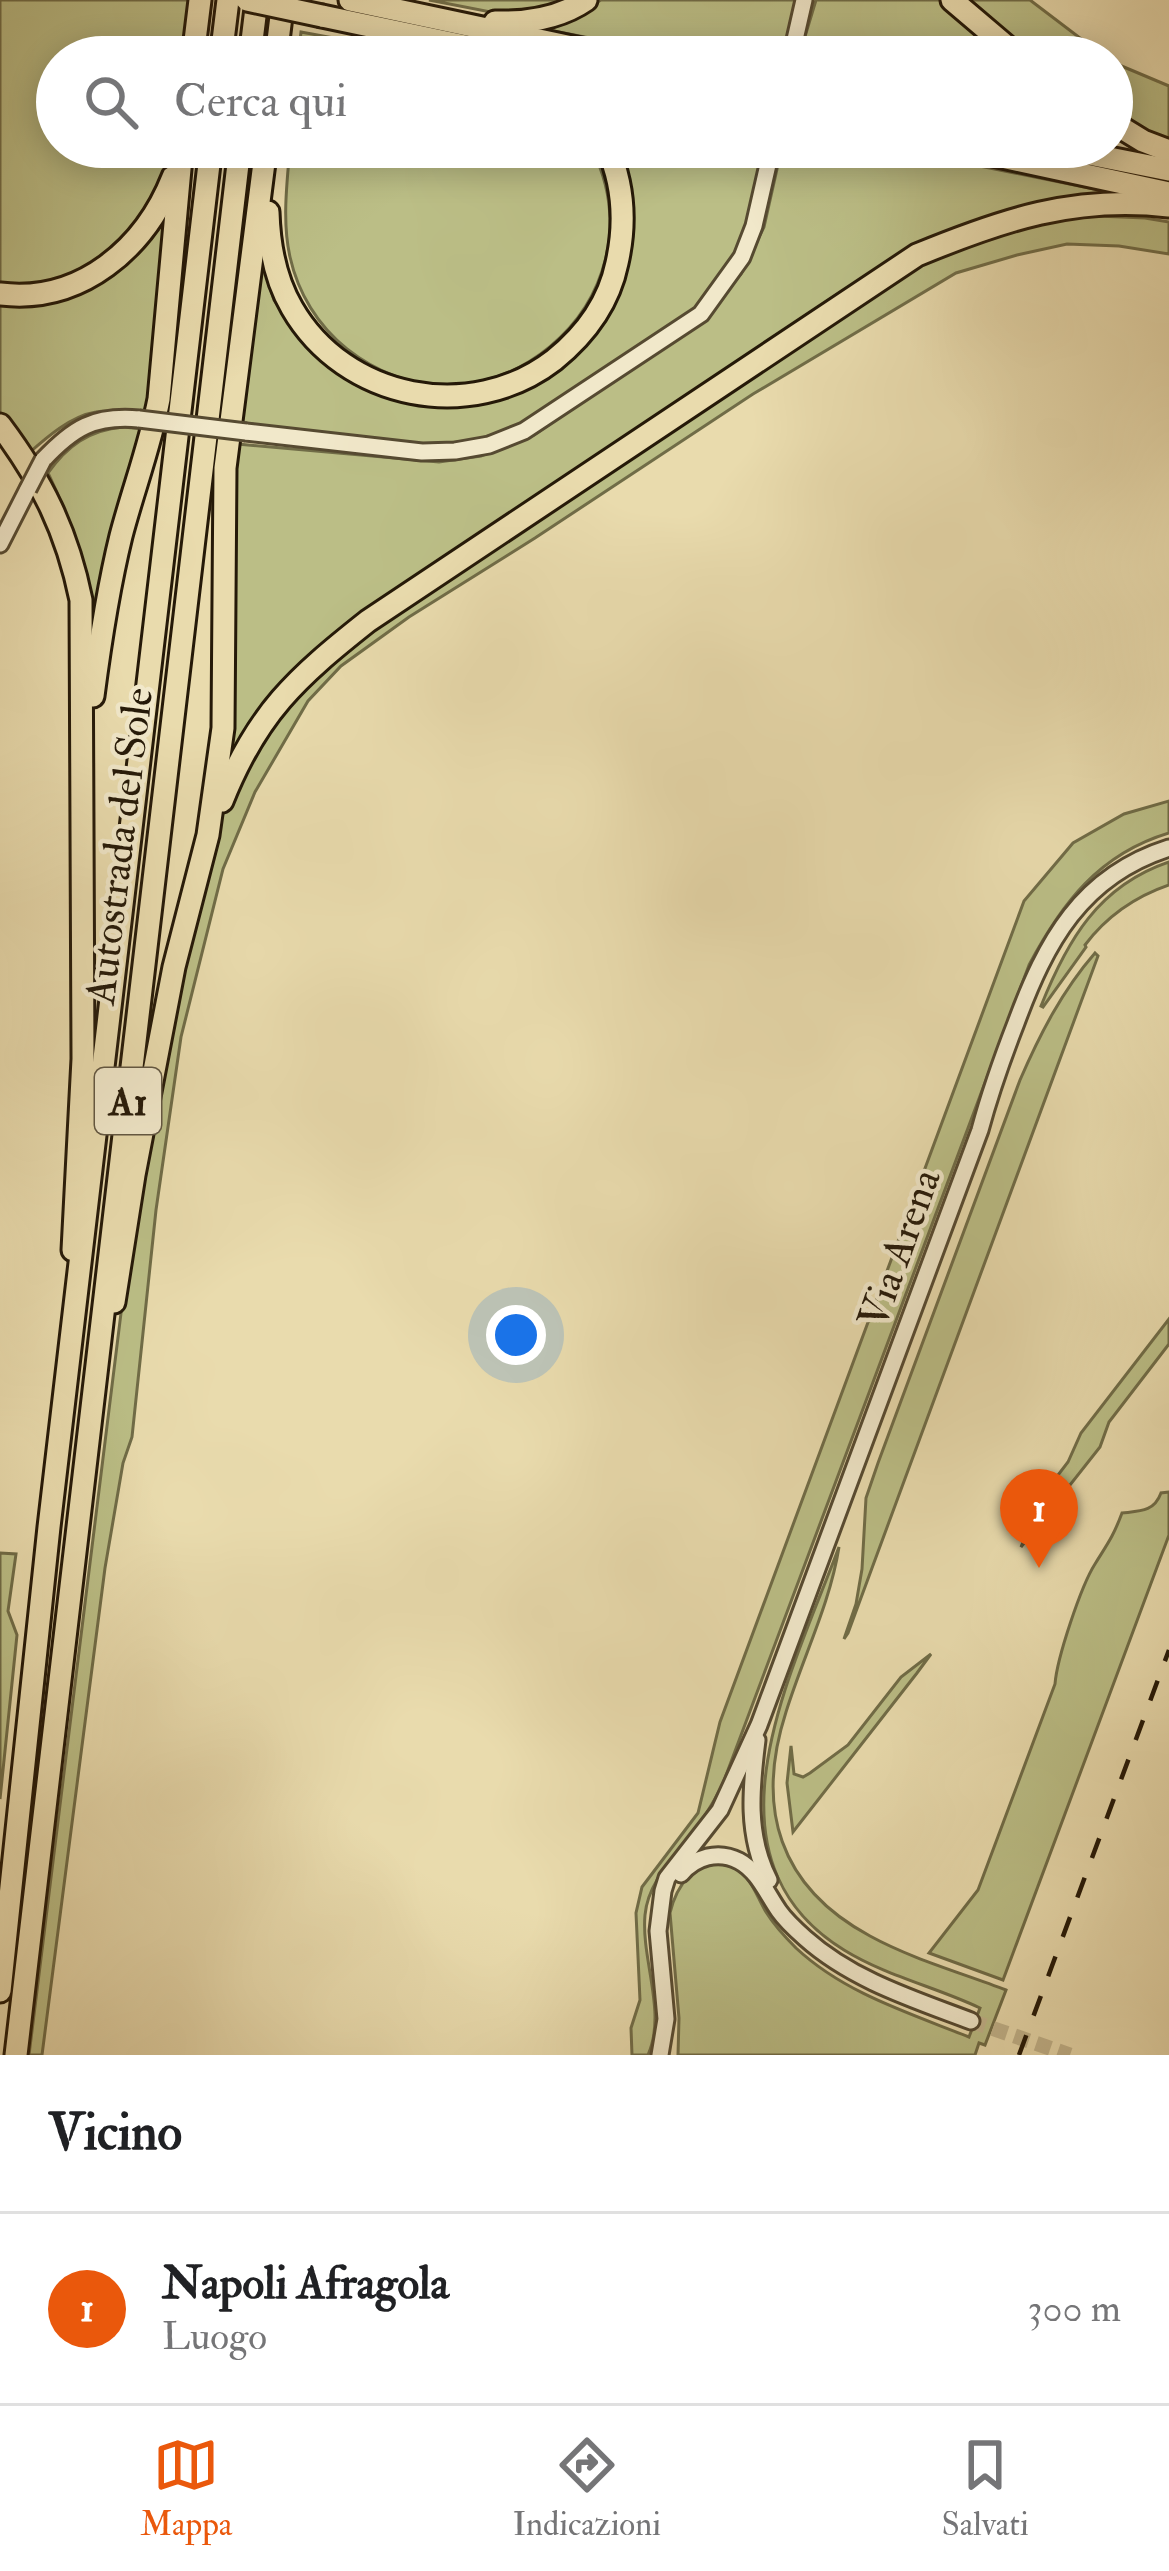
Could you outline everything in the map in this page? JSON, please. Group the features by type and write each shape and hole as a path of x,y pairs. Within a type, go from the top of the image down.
{"highway":[{"path":"196,36 200,0"},
{"path":"224,36 228,0"},
{"path":"247,0 416,36"},
{"path":"253,36 257,0"},
{"path":"279,36 283,0"},
{"path":"350,0 518,36"},
{"path":"445,21 523,22 573,9 586,0"},
{"path":"952,0 994,36"},
{"path":"1133,135 1169,152"},
{"path":"1133,163 1169,170"},
{"path":"0,294 60,289 121,256 154,218 175,168"},
{"path":"83,772 103,627 159,399 180,168"},
{"name":"Autostrada del Sole","path":"0,1991 209,168"},
{"name":"Autostrada del Sole","path":"16,2055 237,168"},
{"path":"78,1528 134,1175 174,967 208,835 224,728 225,468 264,168"},
{"path":"266,168 268,231 276,273 308,333 333,357 369,380 399,391 449,398 491,392 537,373 572,346 598,312 614,280 623,237 616,168"},
{"path":"1053,168 1169,193"},
{"path":"208,835 237,762 268,712 309,668 368,621 870,285 917,255 1016,217 1112,204 1169,206"},
{"path":"0,425 52,505 73,559 81,600 82,1059 64,1403"}],"street":[{"path":"796,36 804,0"},
{"path":"0,544 43,460 70,434 117,417 422,452 489,445 524,431 701,314 742,257 767,168"},
{"name":"Via Arena","path":"660,2055 666,2019 658,1930 667,1878 720,1810 759,1725 1038,967 1074,909 1094,890 1137,860 1169,848"},
{"name":"Via Arena","path":"759,1725 751,1822 763,1869 799,1933"},
{"name":"Via Arena","path":"661,1900 694,1862 709,1856 729,1857 754,1872 799,1933 854,1973 971,2020"}],"green space":[{"path":"0,0 192,0 188,36 36,36 36,168 166,168 156,197 112,253 64,280 0,288"},
{"path":"429,0 572,0 511,16"},
{"path":"601,0 798,0 789,36 579,36 538,28"},
{"path":"816,0 940,0 982,36 805,36"},
{"path":"962,0 1030,0 1077,36 1006,36"},
{"path":"1133,71 1169,86 1169,143 1133,125"},
{"path":"289,168 598,168 609,205 605,259 585,308 550,347 505,373 454,385 400,378 337,340 304,296 294,270 286,216"},
{"path":"625,168 760,168 738,249 697,307 525,422 482,438 432,444 376,442 239,422 262,261 274,300 294,328 364,385 399,400 442,406 535,383 629,255 633,205"},
{"path":"777,168 990,168 1109,192 927,243 845,289 346,625 223,772 237,444 439,462 481,456 534,435 702,320 741,274 764,227"},
{"path":"167,216 146,414 87,414 29,453 0,417 0,301 34,302"},
{"path":"1097,216 1169,222 1169,254 1067,244 956,273 753,394 341,666 308,701 255,792 223,869 181,1037 156,1210 132,1437 105,1568 42,2055 29,2055 138,1176 208,835 249,756 297,691 328,661 904,269 1037,221"},
{"path":"123,427 144,429 97,620 90,620 75,545 48,473 80,441"},
{"path":"1169,801 1169,833 1122,854 1085,884 1055,921 1029,965 722,1786 651,1892 645,1932 655,2021 648,2055 632,2055 631,2028 640,2000 636,1913 642,1887 698,1813 720,1722 1024,901 1073,843 1124,814"},
{"path":"1169,862 1169,885 1144,895 1102,925 1041,1006 1074,938 1104,901 1144,872"},
{"path":"1095,953 1098,956 844,1639 862,1569 866,1498 878,1463 1020,1080 1053,1014"},
{"path":"1169,1319 1169,1344 1109,1422 1100,1447 1021,1547 1042,1496 1068,1462 1081,1433"},
{"path":"1169,1492 1169,1535 1003,1980 929,1953 978,1890 1055,1684 1089,1574 1122,1513 1146,1509 1161,1493"},
{"path":"839,1547 777,1747 773,1781 782,1842 814,1894 839,1916 903,1952 1006,1990 985,2045 979,2043 975,2055 678,2055 670,1913 689,1876 715,1863 741,1872 792,1944 856,1990 969,2037 980,2008 844,1950 799,1911 773,1865 764,1814 768,1760 799,1649"},
{"path":"0,1553 16,1554 8,1611 17,1635 0,1799"},
{"path":"931,1654 793,1832 787,1783 791,1746 794,1774 803,1777 848,1745 901,1677"}],"tunnel":[{"path":"971,2021 1070,2055"}],"railway":[{"path":"1019,2055 1169,1650"}],"place":[{"name":"Napoli Afragola","path":"1039,1568"}]}
